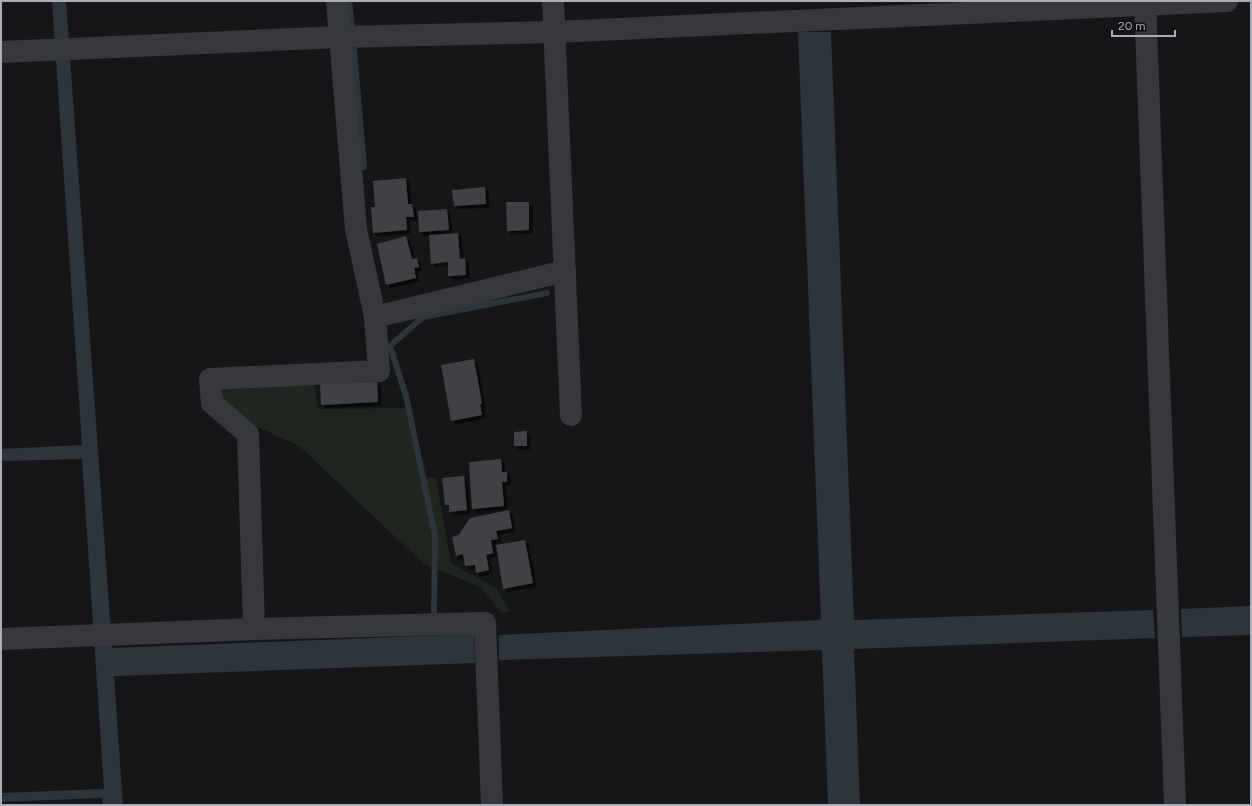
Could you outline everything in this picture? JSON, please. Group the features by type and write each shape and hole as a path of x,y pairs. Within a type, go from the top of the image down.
{"street":[{"path":"254,629 248,434 212,403 210,379 378,371 375,316 356,229 337,1"},
{"path":"553,1 571,415"},
{"path":"1,52 340,37 555,32 1145,3 1227,1"},
{"path":"1145,3 1176,805"},
{"path":"375,316 565,271"},
{"path":"1,639 254,629 485,623 492,805"}],"shaded area":[{"path":"52,1 66,1 112,648 474,634 475,663 114,676 123,805 103,805 102,798 1,802 1,793 104,789 82,459 1,461 1,449 82,445"},
{"path":"798,32 831,32 854,620 1153,610 1155,638 854,649 860,805 828,805 822,650 499,660 499,635 821,620"},
{"path":"313,378 318,409 409,408 425,476 436,479 451,563 496,588 510,611 502,613 480,587 424,564 299,446 247,422 221,397 226,384"},
{"path":"1251,606 1251,635 1182,637 1181,609"}],"building":[{"path":"406,178 408,204 412,204 414,217 406,217 407,230 373,233 371,207 375,207 373,181"},
{"path":"485,187 486,204 454,206 452,190"},
{"path":"506,202 529,202 529,230 507,231"},
{"path":"447,209 449,230 419,232 418,211"},
{"path":"458,233 460,259 465,258 466,275 448,276 448,262 431,264 429,235"},
{"path":"406,236 412,259 417,258 419,267 414,268 416,278 386,285 377,244"},
{"path":"474,359 482,404 480,404 482,415 451,421 441,365"},
{"path":"377,382 378,402 321,405 320,384"},
{"path":"527,431 527,446 514,446 514,432"},
{"path":"501,459 502,472 507,472 507,482 502,482 504,506 472,509 469,462"},
{"path":"464,476 467,510 449,512 449,505 445,505 442,478"},
{"path":"509,510 512,528 496,531 498,539 491,540 493,553 486,555 489,570 476,573 475,565 465,566 463,554 456,556 452,537 459,535 470,518"},
{"path":"525,540 533,583 503,589 496,545"}],"waterway":[{"path":"349,1 352,26"},
{"path":"354,50 364,167"},
{"path":"434,612 435,536 406,396 390,346 423,317 547,293"}]}
